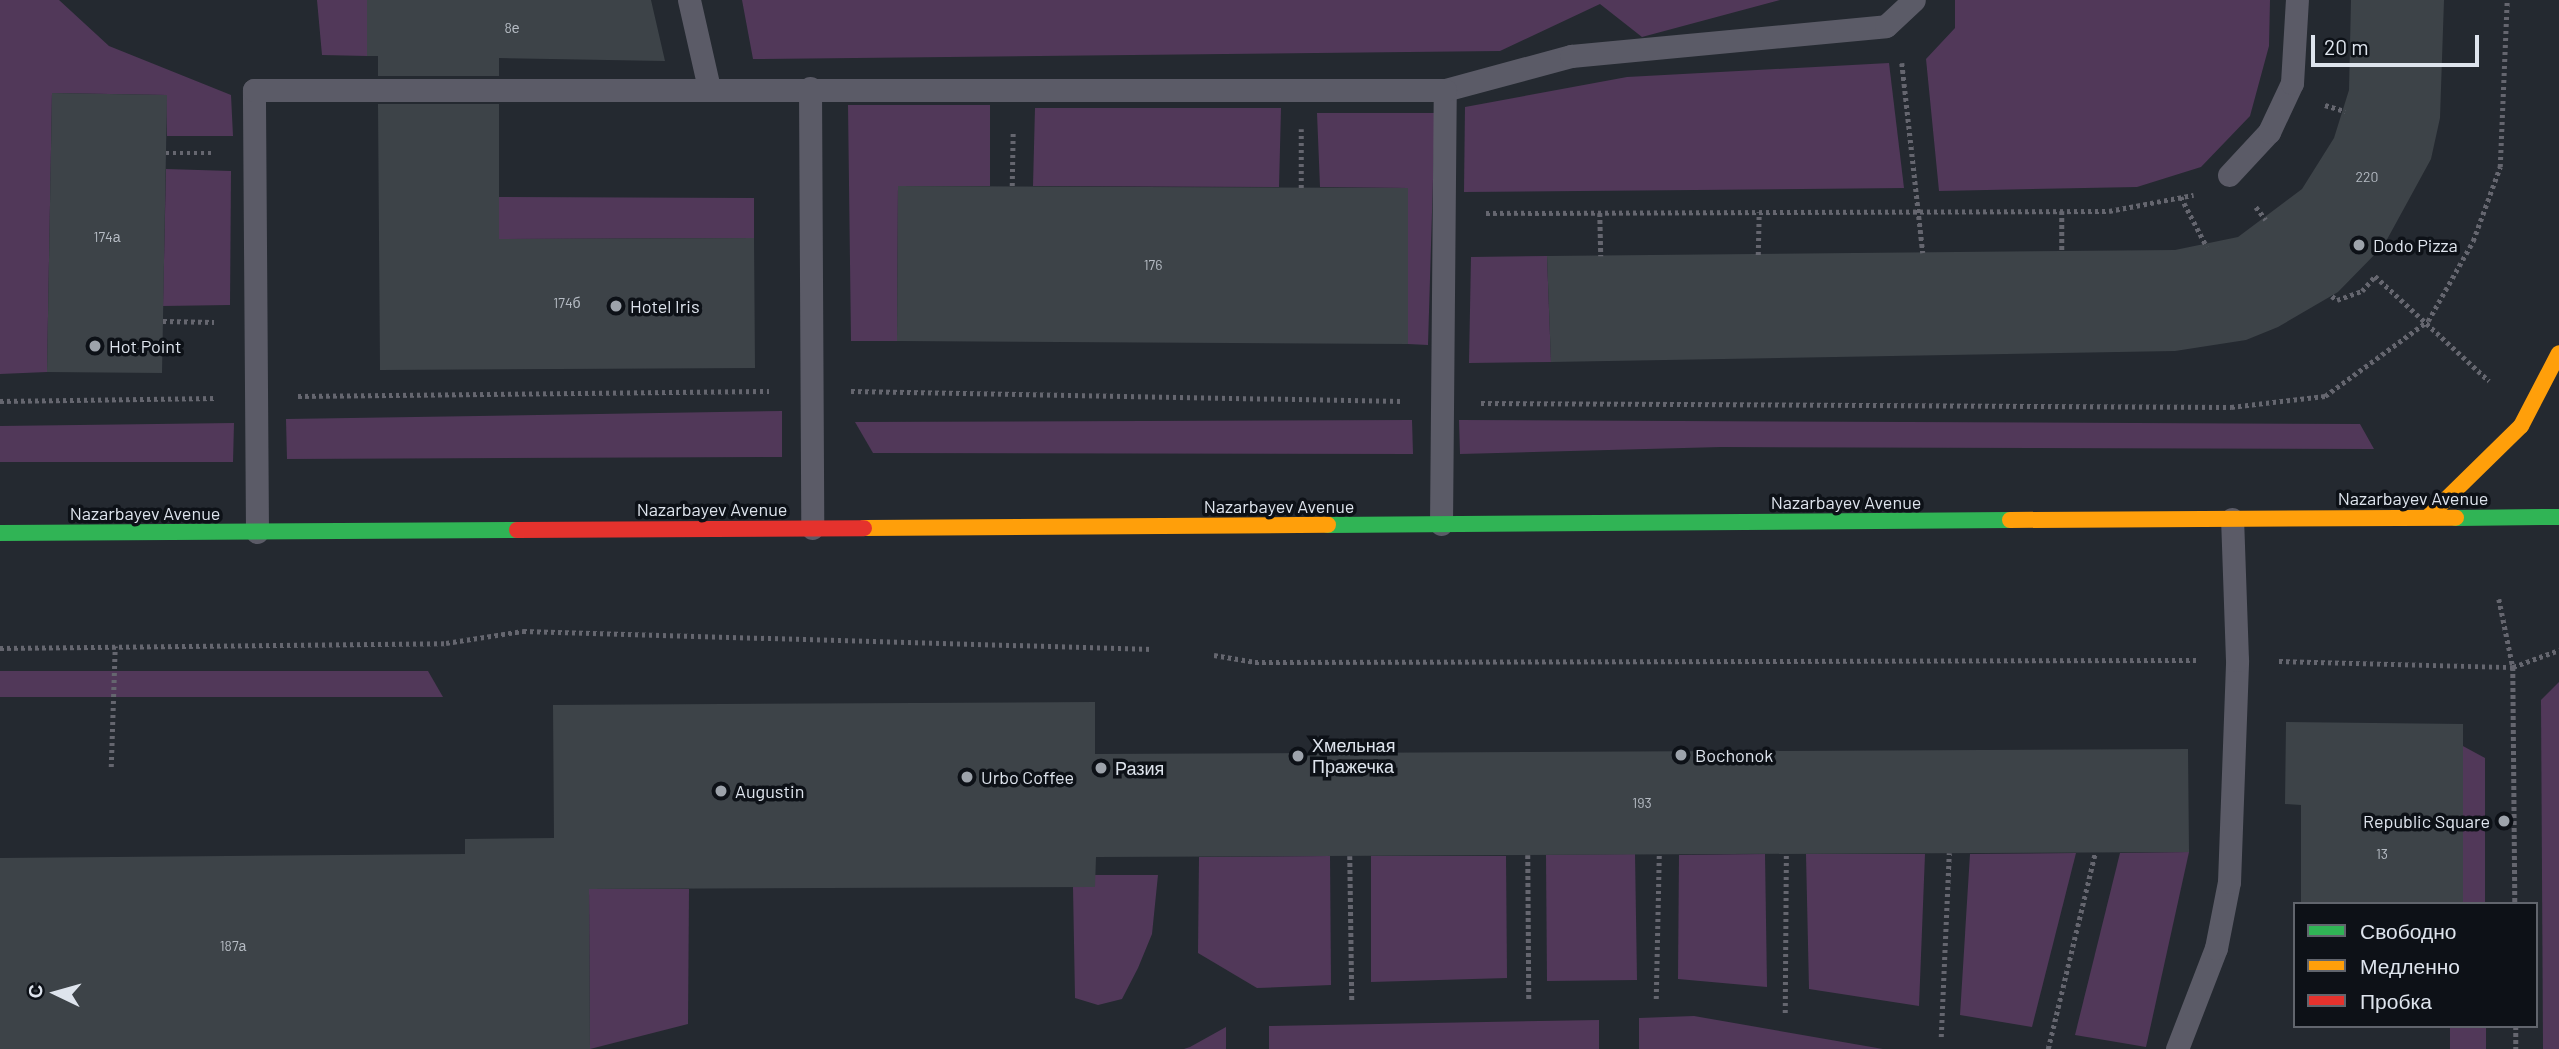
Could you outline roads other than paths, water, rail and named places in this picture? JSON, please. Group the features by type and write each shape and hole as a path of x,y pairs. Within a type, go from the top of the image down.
{"main road":[{"path":"2428,517 2521,426 2559,353"},
{"name":"Nazarbayev Avenue","path":"0,533 2559,517"}],"lane":[{"path":"689,0 709,89"},
{"path":"257,532 254,90 1445,90 1571,56 1886,26 1914,0"},
{"path":"2229,175 2269,132 2292,83 2297,0"},
{"path":"810,88 813,528"},
{"path":"1441,524 1445,90"},
{"path":"2177,1049 2225,916 2237,660 2232,519"}],"place":[{"name":"Dodo Pizza","path":"2359,245"},
{"name":"Hotel Iris","path":"616,306"},
{"name":"Hot Point","path":"95,346"},
{"name":"Bochonok","path":"1681,755"},
{"name":"Хмельная Пражечка","path":"1298,756"},
{"name":"Разия","path":"1101,768"},
{"name":"Urbo Coffee","path":"967,777"},
{"name":"Augustin","path":"721,791"},
{"name":"Republic Square","path":"2504,821"}]}
